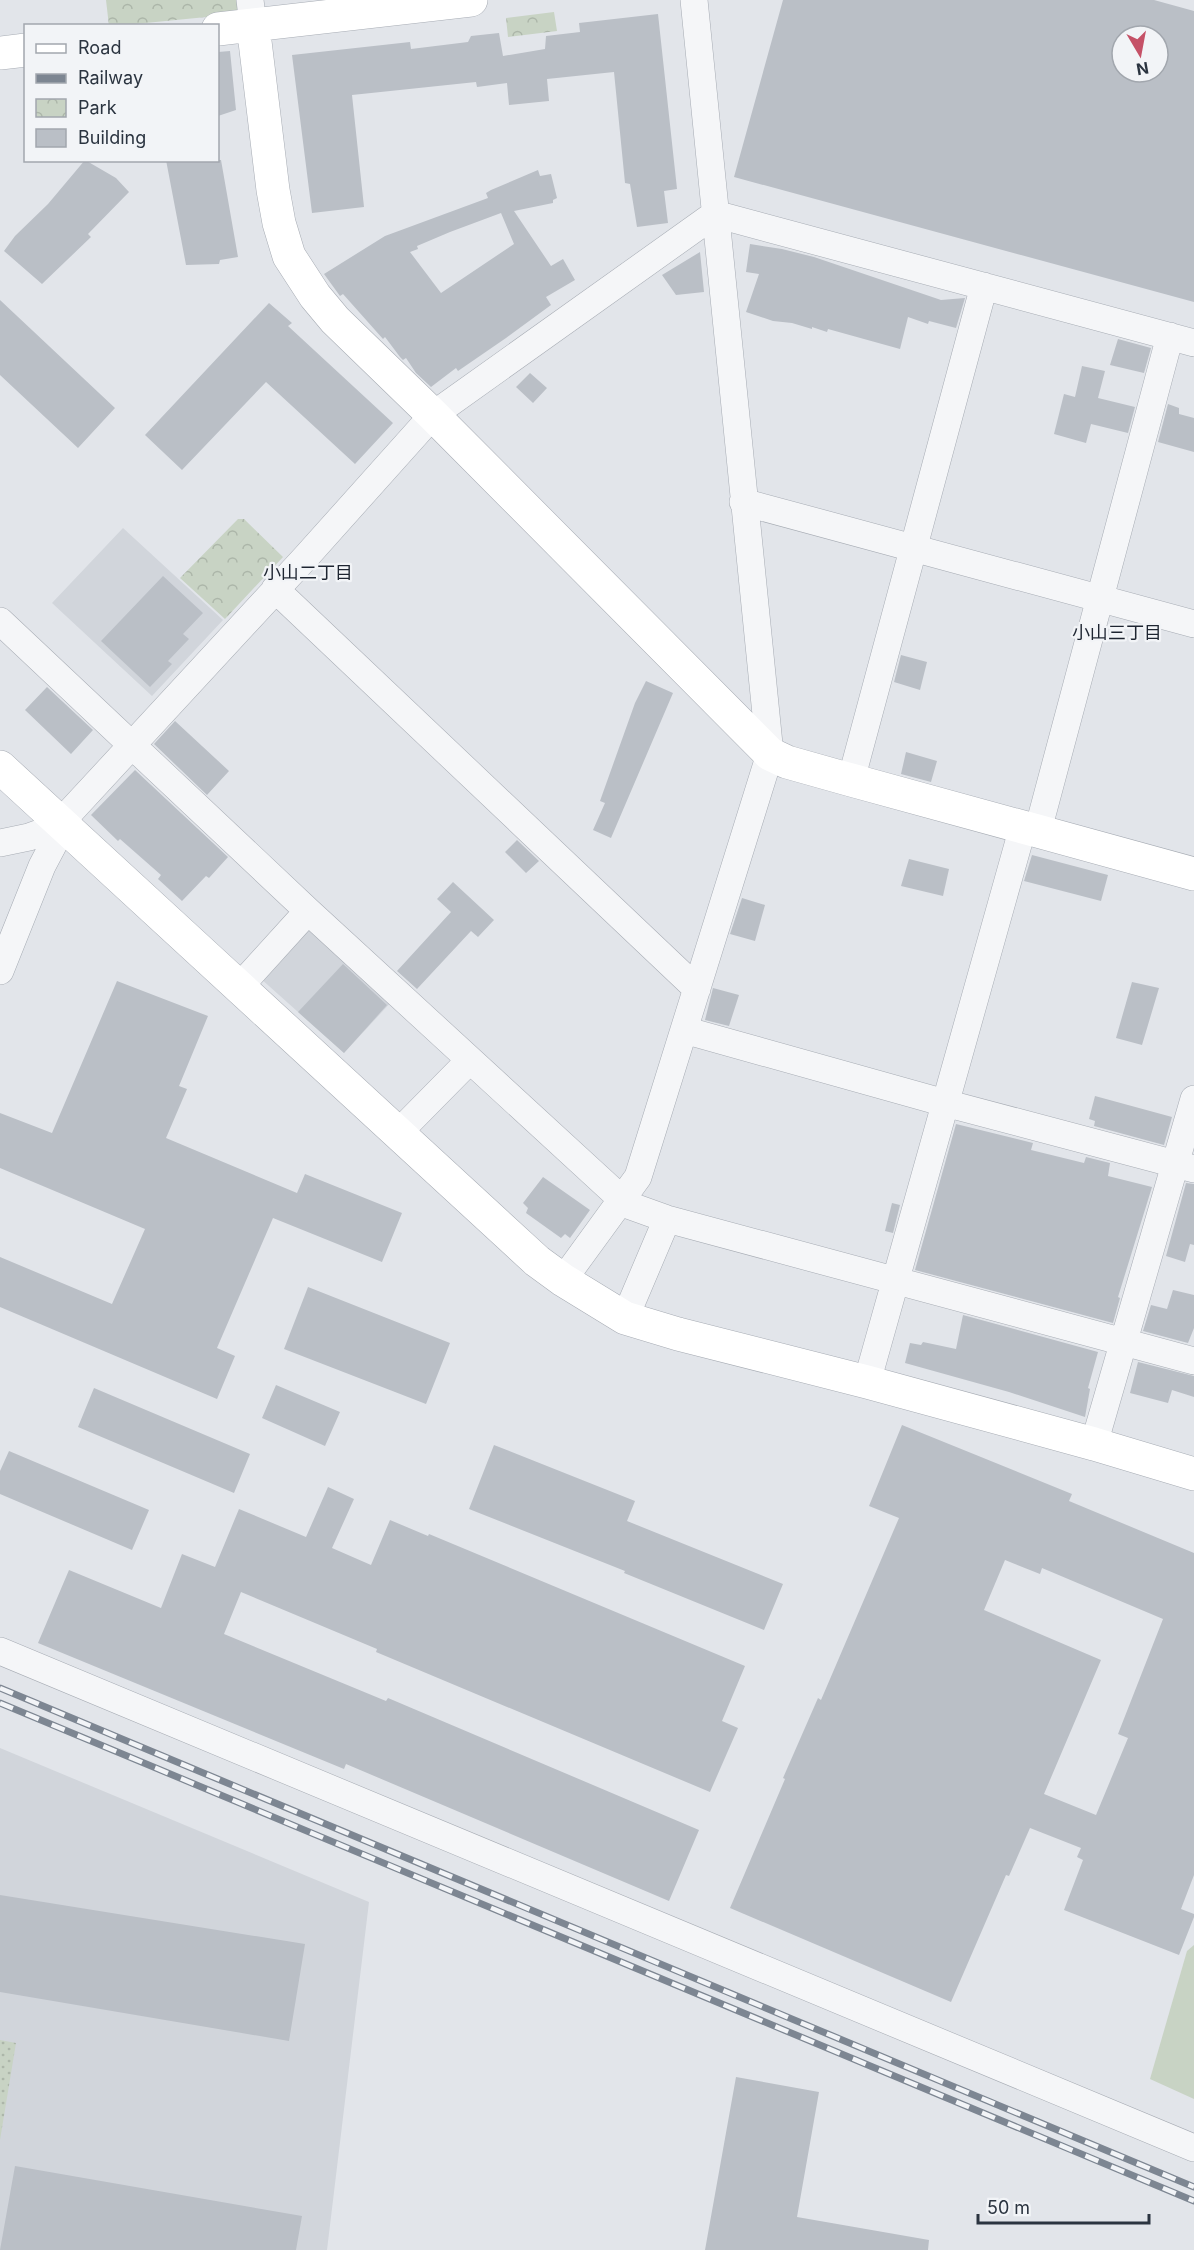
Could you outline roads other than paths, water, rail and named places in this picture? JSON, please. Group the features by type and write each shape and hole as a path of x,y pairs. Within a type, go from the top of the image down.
{"street":[{"path":"219,28 252,12 471,0"},
{"path":"564,1280 638,1177 770,754 694,0"},
{"path":"252,12 273,190 280,229 289,256 315,296 335,320 433,415 770,754 787,762 1194,874"},
{"path":"0,53 24,50"},
{"path":"715,214 1182,339 945,1103 867,1382"},
{"path":"0,971 42,866 71,811 433,415 715,214"},
{"path":"852,780 984,286"},
{"path":"743,502 1194,624"},
{"path":"275,589 697,989"},
{"path":"0,621 308,911 621,1200 636,1209 667,1219 1194,1361"},
{"path":"0,767 537,1261 625,1318 1094,1444 1194,1474"},
{"path":"0,843 29,837 62,825"},
{"path":"240,986 308,911"},
{"path":"684,1030 1185,1167"},
{"path":"398,1133 470,1060"},
{"path":"1094,1444 1124,1342 1185,1167 1194,1099"},
{"path":"625,1318 667,1219"},
{"path":"0,1652 1194,2148"}],"railway":[{"path":"0,1688 1194,2187"},
{"path":"0,1703 1194,2201"}],"district":[{"name":"小山二丁目","path":"308,573"},
{"name":"小山三丁目","path":"1117,633"}]}
